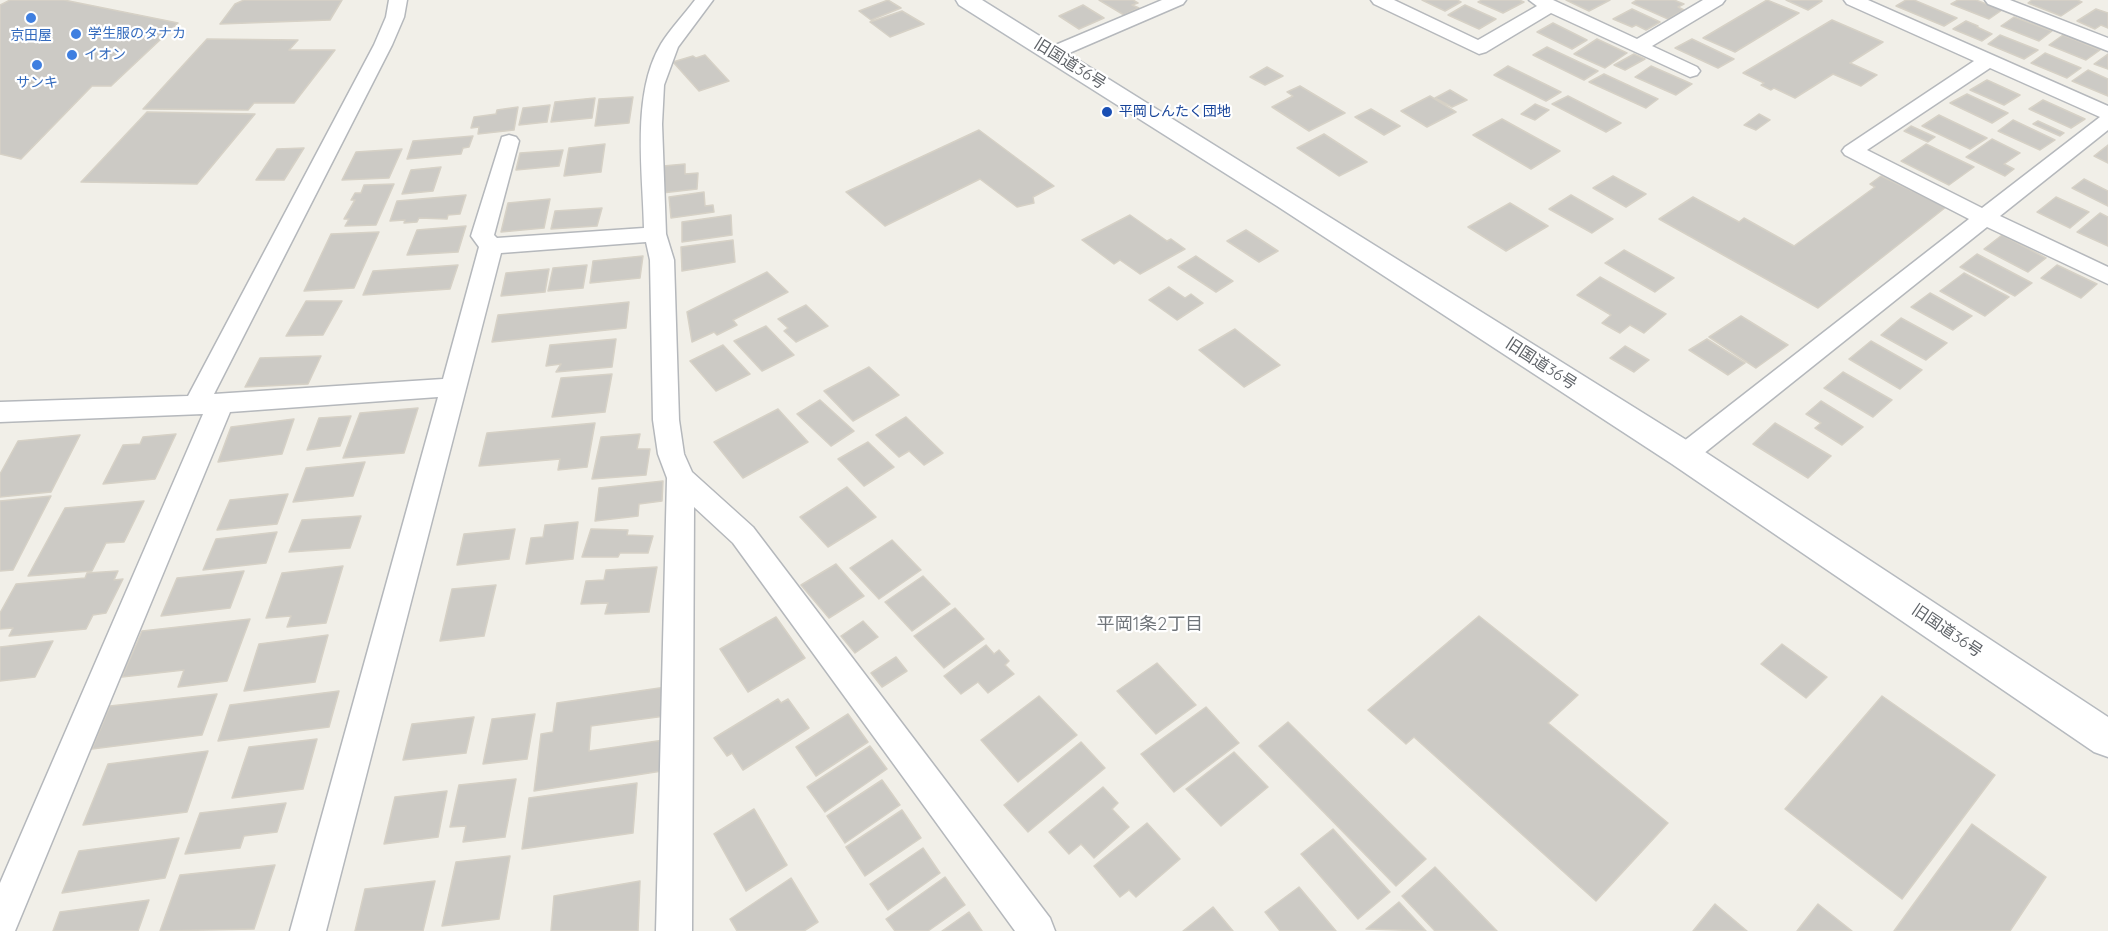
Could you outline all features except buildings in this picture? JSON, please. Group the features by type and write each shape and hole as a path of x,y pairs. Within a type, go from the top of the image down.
{"street":[{"path":"0,925 208,404 383,45 395,17 398,0"},
{"path":"674,931 681,478 671,454 666,420 663,260 655,234 652,124 654,85 669,46 704,0"},
{"name":"旧国道36号","path":"967,0 1684,455 2108,739"},
{"path":"1053,53 1177,0"},
{"path":"1380,0 1479,48 1544,3 1690,71"},
{"path":"1853,0 2108,113"},
{"path":"1994,0 2108,45"},
{"path":"1638,46 1708,1"},
{"path":"1988,60 1852,151 1983,218 2108,276"},
{"path":"1684,455 2108,120"},
{"path":"509,141 482,237 491,246 655,234"},
{"path":"308,931 491,246"},
{"path":"0,412 154,408 454,387"},
{"path":"681,478 744,535 1037,931"}],"place":[{"name":"京田屋","path":"31,18"},
{"name":"学生服のタナカ","path":"76,34"},
{"name":"イオン","path":"72,55"},
{"name":"サンキ","path":"37,65"},
{"name":"平岡しんたく団地","path":"1107,112"}],"district":[{"name":"平岡1条2丁目","path":"1150,625"}]}
